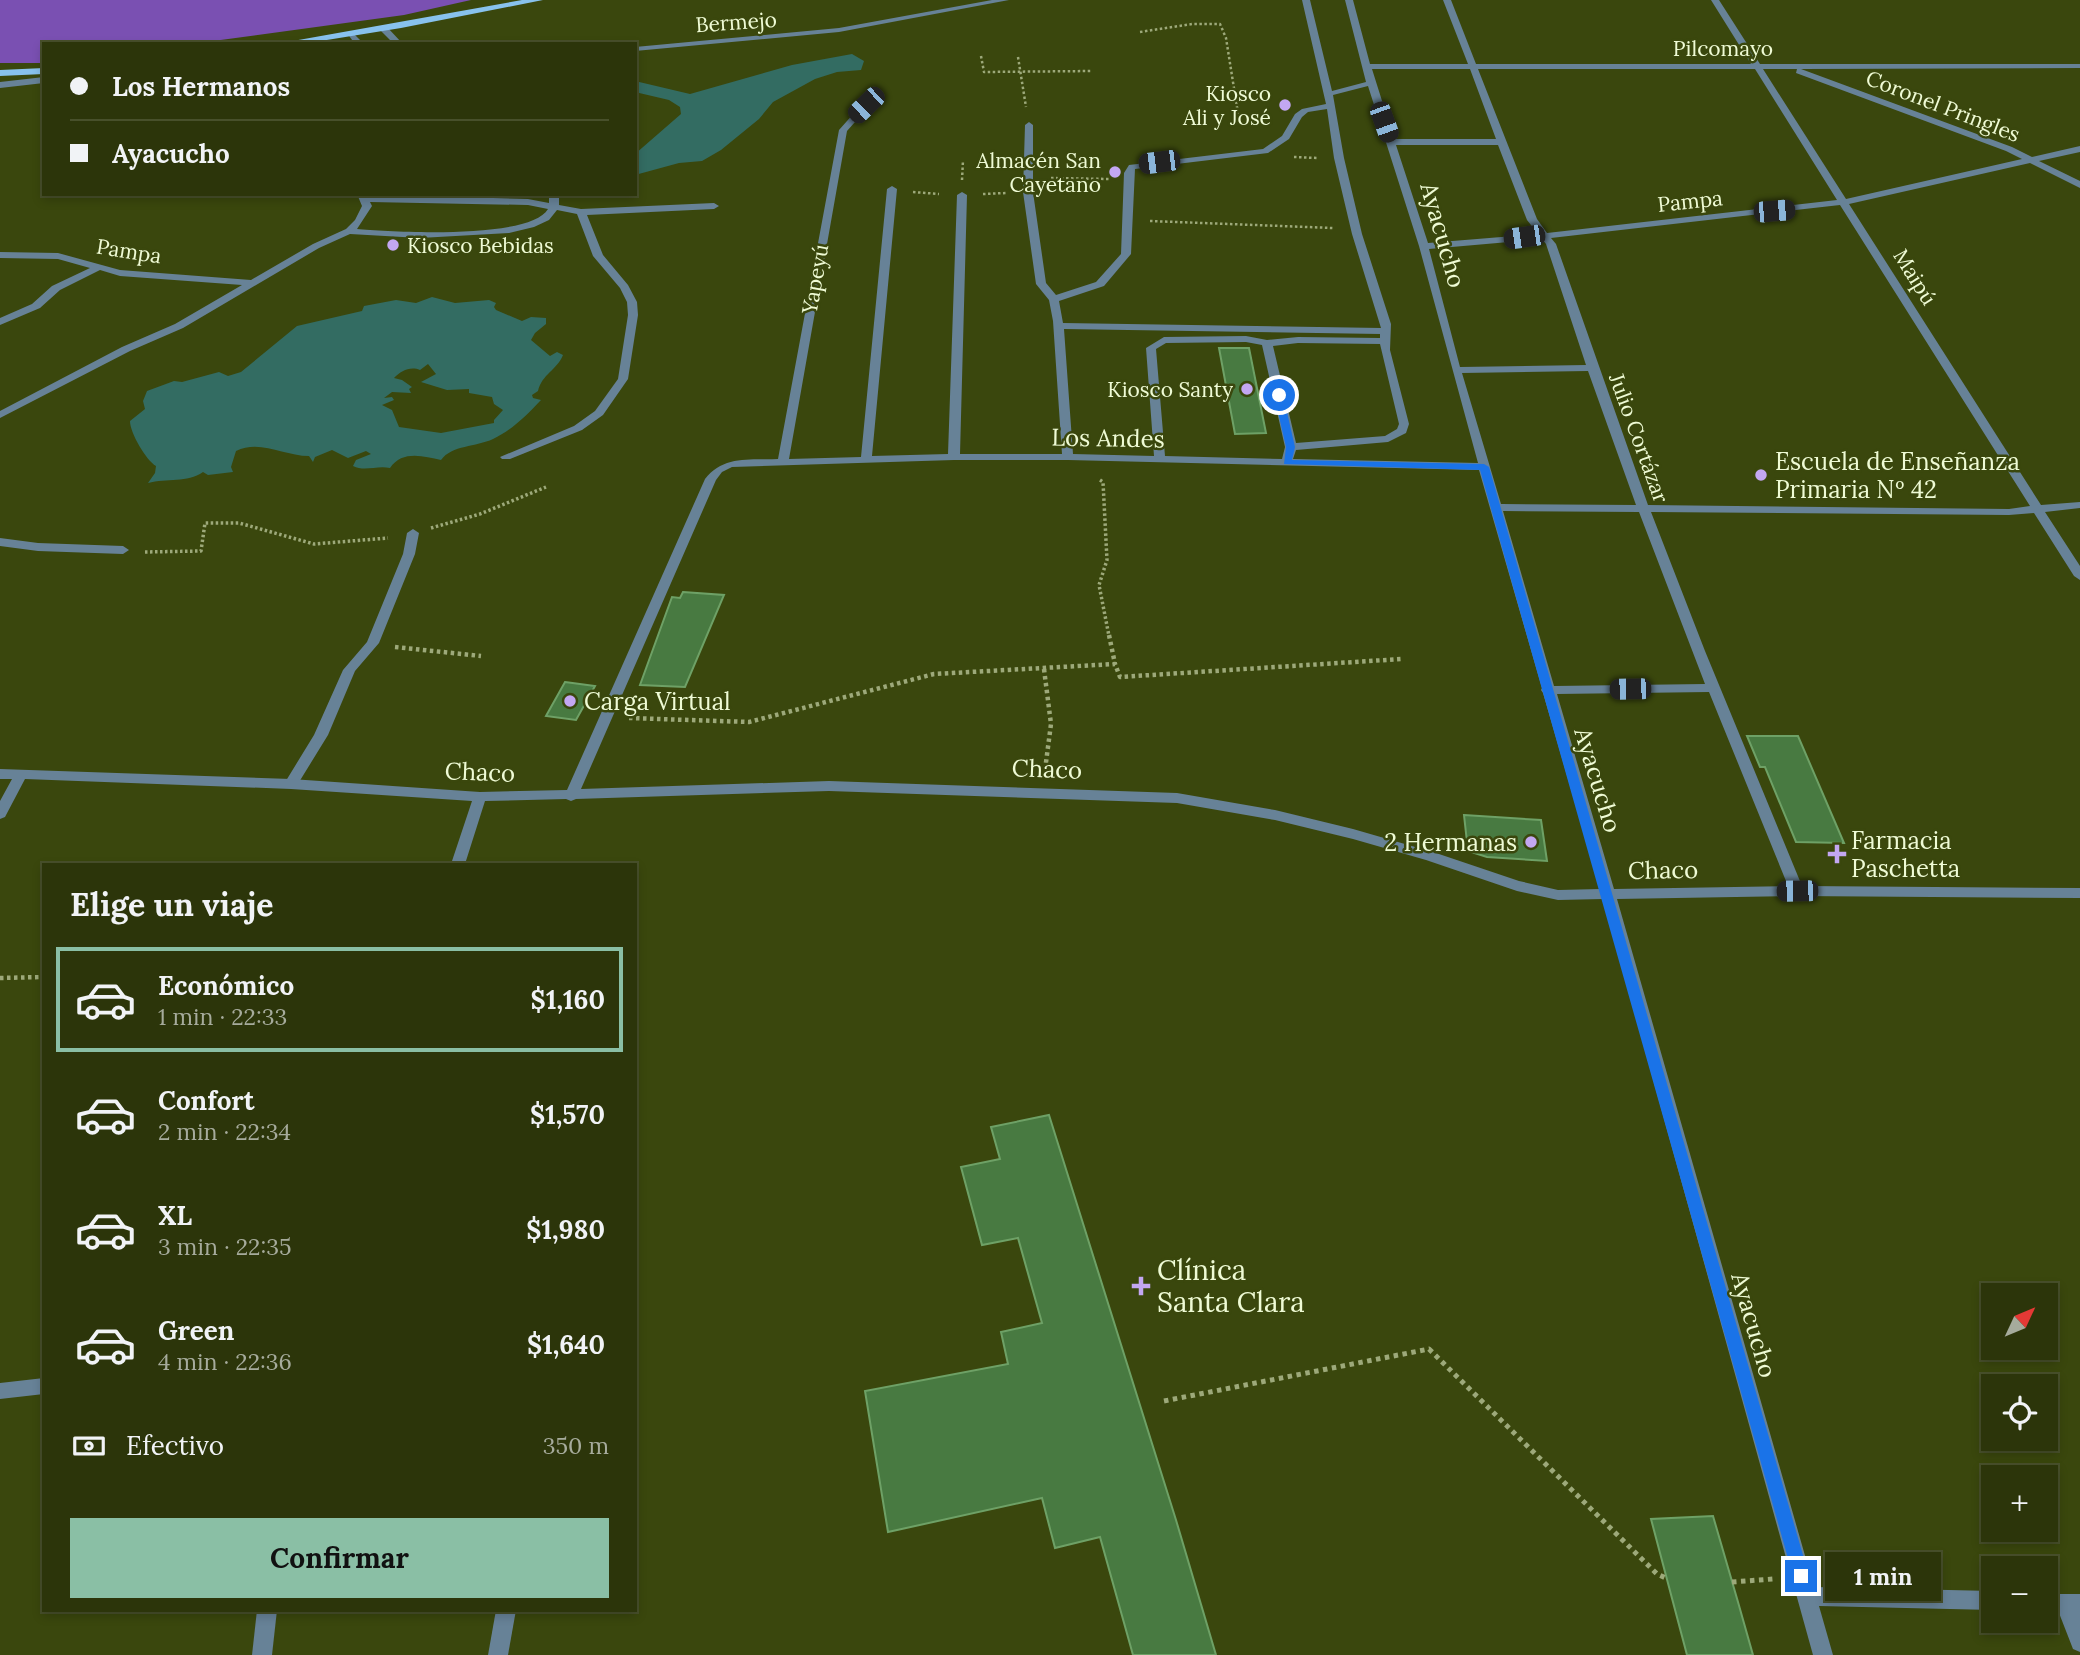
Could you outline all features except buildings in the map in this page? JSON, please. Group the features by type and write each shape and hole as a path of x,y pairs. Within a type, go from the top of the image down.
{"main road":[{"path":"295,42 538,0"},
{"path":"0,73 42,71"}],"street":[{"name":"Bermejo","path":"637,50 839,30 1005,0"},
{"path":"1291,447 1388,439 1402,431 1404,424 1385,336 1386,324 1339,158 1329,94 1306,0"},
{"name":"Ayacucho","path":"1349,0 1370,83 1424,246 1456,370 1608,893 1823,1655"},
{"name":"Julio Cortázar","path":"1447,0 1532,220 1551,244 1591,368 1643,509 1797,891"},
{"name":"Maipú","path":"1715,0 2080,576"},
{"path":"383,28 397,42"},
{"path":"351,33 358,42"},
{"name":"Pilcomayo","path":"1366,66 2080,66"},
{"name":"Coronel Pringles","path":"1791,68 2033,159 2080,185"},
{"path":"0,85 42,80"},
{"path":"1329,94 1370,83"},
{"name":"Yapeyú","path":"783,462 843,130 866,105"},
{"path":"1054,299 1100,284 1126,254 1129,179 1132,167 1265,151 1284,141 1306,107 1331,106"},
{"path":"1029,125 1028,192 1041,284 1054,299 1068,457"},
{"path":"1391,142 1501,142"},
{"name":"Pampa","path":"1424,246 1825,206 2080,149"},
{"path":"866,461 892,189"},
{"path":"954,457 962,195"},
{"path":"0,415 126,349 179,326 316,246 349,231 359,221 367,206 364,197 528,202 555,200 581,212 714,206"},
{"path":"349,231 370,234 451,234 509,230 547,218 555,200"},
{"path":"506,457 579,428 599,413 623,379 633,316 632,302 624,287 598,256 581,212"},
{"name":"Pampa","path":"0,255 58,256 120,273 252,283"},
{"path":"0,322 36,306 56,288 97,268"},
{"path":"1058,326 1385,336"},
{"path":"1160,460 1150,348 1164,340 1245,339 1267,343 1385,336"},
{"path":"1267,343 1291,447 1287,462"},
{"path":"1456,370 1591,368"},
{"name":"Los Andes","path":"604,717 711,479 718,470 730,464 954,457 1068,457 1081,460 1484,467"},
{"path":"1497,507 2038,511 2080,505"},
{"path":"291,785 321,735 349,670 373,643 409,554 414,533"},
{"path":"0,542 38,547 123,550"},
{"path":"1547,690 1713,688"},
{"path":"571,796 604,717"},
{"name":"Chaco","path":"0,774 291,785 480,797 829,786 1177,798 1217,804 1353,834 1545,894 1797,891 2080,893"},
{"path":"0,814 20,776"},
{"path":"458,863 480,797"},
{"path":"0,1391 42,1386"},
{"path":"1803,1586 1981,1600"},
{"path":"2064,1604 2080,1642"},
{"path":"262,1655 267,1612"},
{"path":"498,1655 506,1612"}],"path":[{"path":"1140,32 1192,24 1220,24 1226,38 1239,121 1296,120"},
{"path":"981,56 984,72 1092,71"},
{"path":"1018,57 1029,125"},
{"path":"1265,151 1286,157 1339,158"},
{"path":"1029,178 1129,179"},
{"path":"892,189 923,194 962,195 1028,192"},
{"path":"1128,220 1357,229"},
{"path":"1081,460 1086,471 1103,482 1107,560 1099,585 1120,677 1401,659"},
{"path":"123,550 201,551 205,523 239,523 314,544 372,541 414,533 480,514 546,487"},
{"path":"373,643 481,656"},
{"path":"604,717 749,722 934,674 1115,664"},
{"path":"1043,792 1051,724 1044,669"},
{"path":"0,978 42,977"},
{"path":"1164,1401 1429,1349 1657,1574 1668,1580"},
{"path":"1732,1582 1803,1586"}],"shaded area":[{"path":"0,0 471,0 404,15 206,42 42,42 42,63 0,63"}],"water":[{"path":"852,54 864,61 861,70 837,72 815,79 773,102 759,119 721,150 702,161 679,163 637,174 637,152 681,114 680,107 669,100 637,92 637,81 690,94 792,65"},
{"path":"432,297 455,303 489,300 496,303 496,310 522,321 531,317 546,318 546,324 531,340 550,356 557,352 563,355 543,380 538,391 532,395 533,398 541,400 500,436 451,452 441,460 413,456 400,459 390,468 362,468 353,466 356,460 371,454 366,451 348,458 332,450 315,457 313,462 309,456 254,447 236,451 231,467 233,472 208,475 203,472 190,478 148,483 156,466 139,446 130,421 145,409 143,401 147,391 174,381 182,382 219,372 228,376 241,372 297,326 362,311 364,306 396,300 416,303","holes":["428,364 436,374 421,382 447,390 469,389 469,393 492,397 494,404 503,410 494,423 441,433 399,427 392,410 382,405 394,400 392,397 384,398 392,392 411,393 409,389 412,387 394,378 406,370 420,370"]}],"place":[{"name":"Kiosco Ali y José","path":"1285,105"},
{"name":"Almacén San Cayetano","path":"1115,172"},
{"name":"Kiosco Bebidas","path":"393,245"},
{"name":"Kiosco Santy","path":"1247,389"},
{"name":"Escuela de Enseñanza Primaria Nº 42","path":"1761,475"},
{"name":"Carga Virtual","path":"570,701"},
{"name":"2 Hermanas","path":"1531,842"},
{"name":"Farmacia Paschetta","path":"1837,854"},
{"name":"Clínica Santa Clara","path":"1141,1286"}],"route":[{"path":"1279,395 1291,447 1287,462 1484,467 1801,1576"}]}
